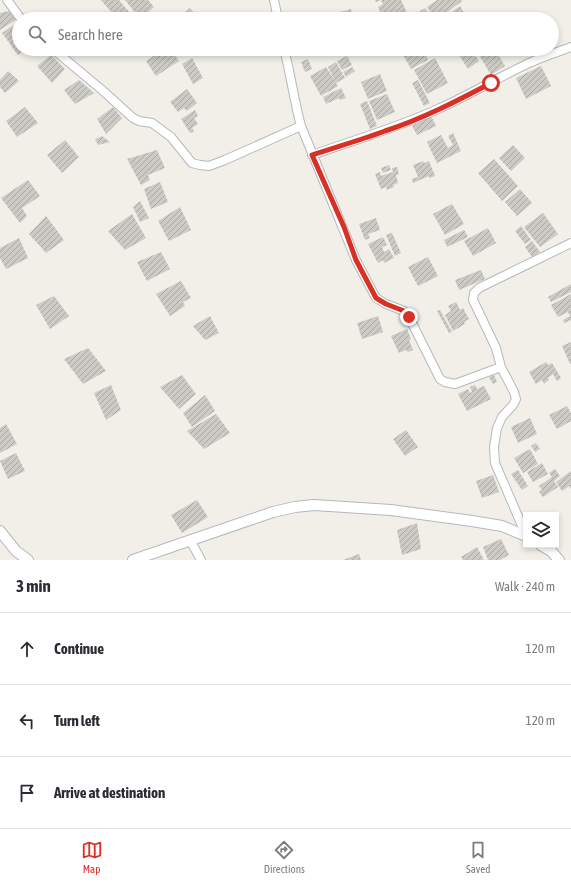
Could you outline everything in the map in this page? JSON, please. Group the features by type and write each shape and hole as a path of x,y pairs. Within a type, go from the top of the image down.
{"street":[{"path":"7,0 16,12"},
{"path":"274,0 277,12"},
{"path":"559,52 571,47"},
{"path":"61,56 133,118 139,121 152,123 171,137 192,163 209,166 301,126"},
{"path":"286,56 301,126 312,155 336,208 356,260 376,298 386,304 404,311 409,317 440,379 445,382 455,384 501,367"},
{"path":"312,155 408,123 469,95 523,66 548,56"},
{"path":"523,528 495,463 494,447 502,417 513,405 516,399 501,367 496,348 473,300 474,293 479,288 571,243"},
{"path":"134,560 273,512 295,507 314,505 390,510 472,521 502,526 523,534"},
{"path":"0,531 16,551 28,560"},
{"path":"190,540 201,560"},
{"path":"546,548 559,560"}],"building":[{"path":"101,0 119,0 129,12 111,12"},
{"path":"125,0 148,0 154,7 148,12 134,12"},
{"path":"381,0 401,0 407,12 380,12 378,7 383,4"},
{"path":"437,0 462,1 447,12 430,12 427,7"},
{"path":"460,6 464,12 452,12"},
{"path":"190,8 193,12 186,12"},
{"path":"425,8 428,12 419,12"},
{"path":"351,9 352,12 340,12"},
{"path":"9,11 12,14 12,22 0,30 0,13"},
{"path":"12,26 12,47 2,33"},
{"path":"50,56 52,56 65,69 52,83 37,66"},
{"path":"154,56 176,56 179,61 156,76 146,61"},
{"path":"347,56 352,65 342,70 337,61"},
{"path":"404,56 426,56 428,60 411,69"},
{"path":"460,56 476,56 479,61 468,69"},
{"path":"480,56 499,56 505,66 491,75"},
{"path":"192,58 203,78 193,84 182,64"},
{"path":"435,58 448,83 427,94 414,70"},
{"path":"308,59 312,69 305,72 301,62"},
{"path":"336,62 345,78 336,83 338,86 321,96 310,76 326,67 335,81 328,67"},
{"path":"541,66 551,86 526,99 516,78"},
{"path":"352,67 355,71 346,77 343,72"},
{"path":"8,71 19,81 5,93 0,87 0,80"},
{"path":"380,74 387,91 368,99 361,82"},
{"path":"79,80 94,93 75,104 64,90"},
{"path":"418,80 430,103 424,106 412,83"},
{"path":"341,88 346,98 340,100 339,98 326,104 323,97"},
{"path":"187,89 197,103 187,111 184,108 178,112 170,102"},
{"path":"387,94 395,112 377,120 369,101"},
{"path":"367,101 377,126 370,129 360,104"},
{"path":"25,107 38,123 17,137 6,121"},
{"path":"113,107 122,118 106,134 97,119"},
{"path":"195,110 198,116 194,118 198,124 192,128 194,131 190,133 181,119"},
{"path":"431,116 436,126 417,135 412,126"},
{"path":"453,133 461,151 437,163 427,142 441,135 448,148 453,145 448,136"},
{"path":"102,136 110,142 98,145 95,139"},
{"path":"65,140 79,157 62,173 47,155"},
{"path":"513,145 525,158 511,171 499,158"},
{"path":"157,150 165,168 148,175 150,180 141,185 127,159"},
{"path":"494,159 518,186 502,201 478,173"},
{"path":"423,161 424,163 429,161 435,176 430,178 429,176 413,183 412,179 418,177 413,165"},
{"path":"389,165 391,170 383,173 381,168"},
{"path":"397,167 399,174 396,175 398,183 393,185 394,187 387,190 386,187 381,189 375,174 380,172 381,176 393,172 392,168"},
{"path":"28,180 40,196 22,208 27,216 20,223 1,198"},
{"path":"160,182 168,202 151,209 144,189"},
{"path":"520,189 532,203 517,216 505,202"},
{"path":"140,201 149,218 140,222 133,207"},
{"path":"452,204 464,224 445,235 433,214"},
{"path":"180,207 191,230 169,241 158,221"},
{"path":"543,213 558,234 540,247 524,227"},
{"path":"132,214 146,238 125,250 108,231"},
{"path":"46,216 64,240 46,253 29,234"},
{"path":"376,218 380,230 368,234 370,238 365,240 359,224"},
{"path":"521,226 531,240 525,244 515,231"},
{"path":"488,228 496,243 473,256 464,241"},
{"path":"464,230 468,237 447,247 444,240"},
{"path":"392,233 401,253 395,256 386,235"},
{"path":"383,237 387,245 382,247 384,252 389,249 394,258 384,263 383,260 378,263 368,244"},
{"path":"19,238 28,258 6,269 0,258 0,248"},
{"path":"532,241 540,252 532,257 525,247"},
{"path":"161,252 170,269 147,281 137,262"},
{"path":"428,257 438,276 418,286 408,267"},
{"path":"481,270 485,279 459,290 455,280"},
{"path":"181,281 191,298 183,302 185,306 170,316 156,294"},
{"path":"571,284 571,292 551,302 548,297"},
{"path":"571,294 571,320 564,323 563,320 570,316 568,312 558,317 551,305"},
{"path":"54,296 69,316 50,329 36,305"},
{"path":"456,302 460,310 463,308 469,319 464,322 465,324 453,331 445,315 451,311 448,306"},
{"path":"440,310 452,332 449,333 437,311"},
{"path":"210,316 219,333 205,340 193,326"},
{"path":"378,316 383,332 362,339 357,323"},
{"path":"407,329 413,350 408,352 406,350 399,353 391,336"},
{"path":"571,342 571,364 570,364 562,346"},
{"path":"88,348 106,371 83,384 64,359"},
{"path":"546,362 548,365 552,363 561,378 557,381 553,374 544,384 542,380 536,384 529,372"},
{"path":"182,375 196,394 179,409 160,387"},
{"path":"494,375 497,382 493,384 489,377"},
{"path":"111,385 121,410 106,420 94,393"},
{"path":"475,385 477,389 484,386 491,399 467,411 458,394 468,389 470,393 472,392 470,387"},
{"path":"205,395 215,411 192,427 183,413"},
{"path":"567,406 571,413 571,421 557,429 549,415"},
{"path":"216,414 230,433 204,449 187,431"},
{"path":"530,418 537,434 518,443 511,427"},
{"path":"6,424 17,444 0,453 0,428"},
{"path":"406,430 418,447 405,456 393,439"},
{"path":"536,443 540,449 535,452 531,446"},
{"path":"530,449 538,464 523,473 514,458"},
{"path":"16,453 25,471 8,479 0,461"},
{"path":"542,463 548,474 533,482 527,472"},
{"path":"555,469 560,476 554,481 558,487 543,497 539,492 542,490 539,486 552,477 549,473"},
{"path":"518,470 528,486 522,490 511,474"},
{"path":"571,471 571,489 569,486 562,491 556,482"},
{"path":"493,475 499,492 482,498 476,481"},
{"path":"197,500 208,517 182,533 171,515"},
{"path":"417,523 421,549 402,555 397,530"},
{"path":"501,539 509,555 500,560 488,560 483,547"},
{"path":"477,547 484,560 463,560 461,557"},
{"path":"359,554 361,560 343,560"}],"route":[{"path":"409,317 404,311 386,304 376,298 356,260 344,227 312,155 408,123 469,95 491,83"}]}
